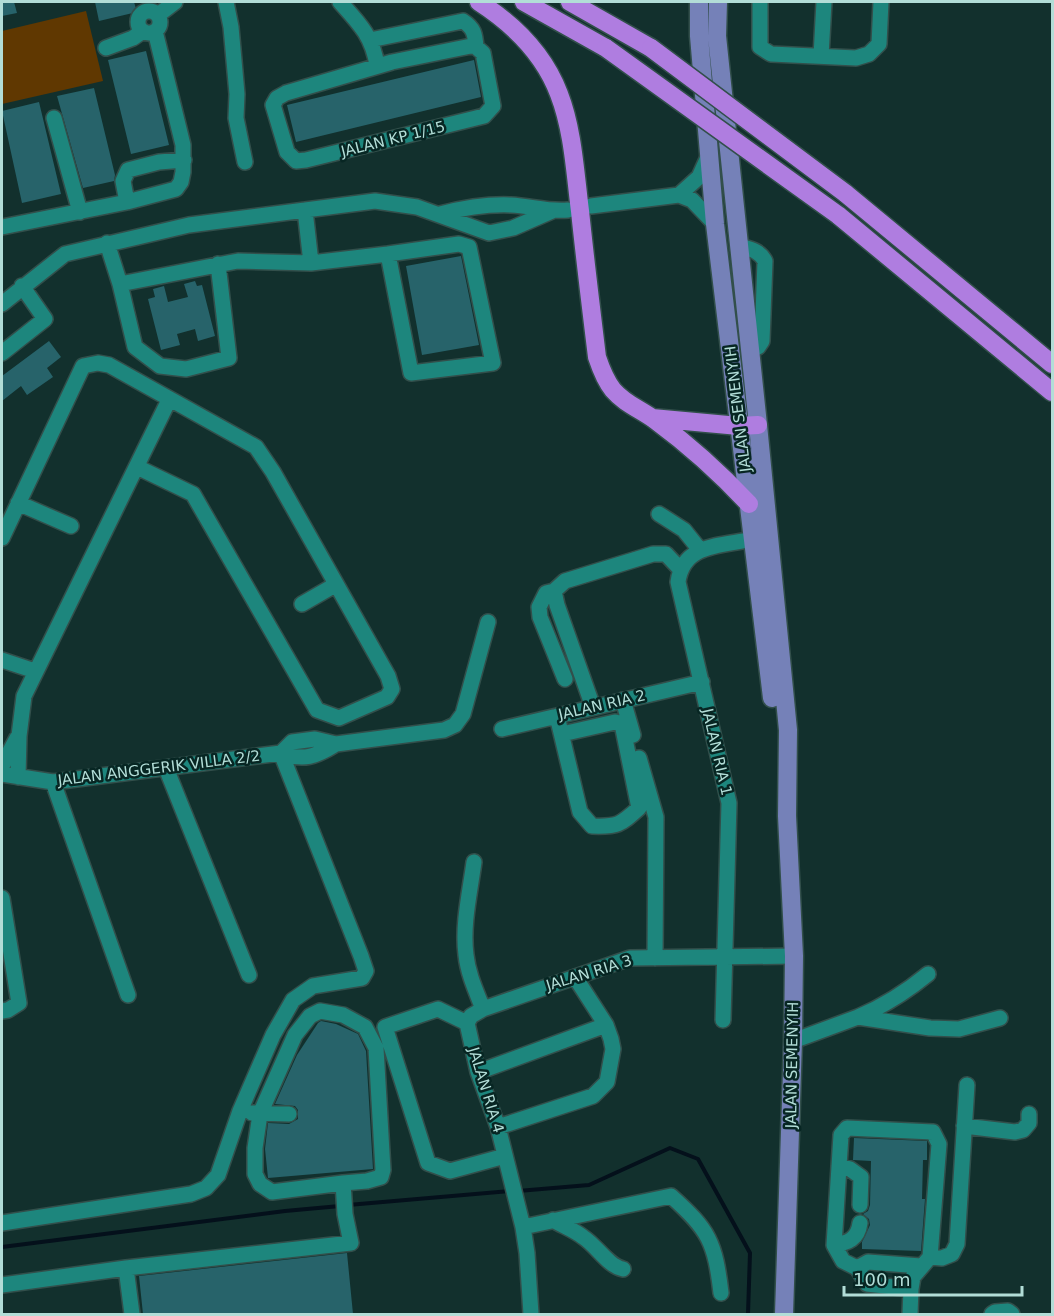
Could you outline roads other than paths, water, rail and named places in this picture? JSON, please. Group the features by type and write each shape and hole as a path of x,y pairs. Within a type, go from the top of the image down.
{"highway":[{"path":"479,2 503,18 526,40 550,75 567,118 575,166 597,357 602,373 611,388 624,402 652,418 716,469 749,504"},
{"path":"524,2 606,48 838,215 1053,392"},
{"path":"570,2 651,48 845,193 1053,364"},
{"path":"652,418 740,426 758,425"}],"main road":[{"name":"JALAN SEMENYIH","path":"699,2 699,36 715,215 787,816"},
{"name":"JALAN SEMENYIH","path":"718,2 717,36 788,730 787,816 794,956 784,1314"},
{"path":"715,215 734,205"}],"street":[{"path":"149,31 139,28 137,20 142,12 175,2"},
{"path":"226,2 231,27 237,94 236,118 245,162"},
{"path":"340,2 370,40 375,49 376,66"},
{"path":"760,2 760,47 771,54 856,58 868,54 879,44 881,2"},
{"path":"821,56 824,2"},
{"path":"106,48 133,39 160,24 153,9"},
{"path":"370,40 463,21 472,26 476,35 476,47"},
{"path":"2,227 127,202 176,189 181,182 184,160 183,145 149,31"},
{"name":"JALAN KP 1/15","path":"471,46 476,47 483,53 493,106 484,116 296,161 287,152 273,105 277,98 286,93 376,66 471,46"},
{"path":"54,118 80,212"},
{"path":"679,195 699,177 709,153"},
{"path":"127,202 123,181 128,170 159,162 184,160"},
{"path":"591,206 679,195 692,200 715,215"},
{"path":"2,304 65,254 189,225 375,201 417,207 489,233 513,228 552,211"},
{"path":"440,214 491,205 511,205 552,211 568,210"},
{"path":"305,210 311,262"},
{"path":"107,243 120,284 135,347 160,366 186,369 229,358 218,264"},
{"path":"120,284 238,261 311,262 459,244 469,247 493,363 411,373 388,254"},
{"path":"739,246 753,249 761,254 765,261 762,341 758,347 750,350"},
{"path":"2,353 45,319 22,286"},
{"path":"2,538 83,366 98,363 109,365 256,447 273,472 388,676 392,689 387,697 339,718 317,710 193,494 137,467"},
{"path":"18,777 19,736 24,696 169,400"},
{"path":"18,503 71,526"},
{"path":"659,514 684,530 700,550"},
{"path":"565,679 540,617 539,607 546,593 554,591 565,581 653,554 666,554 680,569 687,559 700,550 753,539"},
{"name":"JALAN RIA 1","path":"680,569 678,582 729,803 723,1020"},
{"path":"302,604 335,585"},
{"path":"554,591 593,707"},
{"name":"JALAN ANGGERIK VILLA 2/2","path":"2,774 53,782 281,753 292,742 315,738 336,744 444,730 454,725 463,714 488,622"},
{"path":"2,660 35,671"},
{"name":"JALAN RIA 2","path":"502,729 702,682"},
{"path":"623,700 656,817 655,958"},
{"path":"557,716 561,734 580,812 592,826 613,827 625,821 639,808 622,724 615,722 561,734"},
{"path":"2,766 19,736"},
{"path":"2,1223 191,1194 206,1188 219,1175 240,1111 273,1035 293,1000 313,986 362,978 366,971 361,956 281,753"},
{"path":"166,768 249,975"},
{"path":"53,782 128,995"},
{"path":"474,862 466,921 466,955 472,982 483,1009"},
{"path":"2,898 19,1003 2,1011"},
{"name":"JALAN RIA 3","path":"467,1023 471,1016 483,1009 630,958 794,956"},
{"path":"793,1041 883,1007 928,974"},
{"path":"498,1127 593,1096 608,1082 613,1049 606,1025 575,977"},
{"path":"467,1023 438,1009 385,1027 428,1163 450,1171 507,1163"},
{"path":"320,1011 343,1015 365,1027 376,1048 383,1170 381,1177 343,1188 272,1192 260,1185 255,1174 255,1148 260,1114 295,1035 310,1016 320,1011"},
{"path":"858,1017 930,1028 959,1029 1000,1018"},
{"name":"JALAN RIA 4","path":"467,1023 478,1072 498,1127 523,1227 531,1314"},
{"path":"478,1072 606,1025"},
{"path":"857,1268 868,1262 925,1262 952,1254 957,1244 967,1084"},
{"path":"240,1111 289,1114"},
{"path":"964,1126 1015,1132 1023,1130 1029,1123 1029,1114"},
{"path":"910,1314 913,1277 925,1262 939,1144 933,1132 847,1128 841,1135 834,1245 843,1262 857,1268 867,1284 911,1289"},
{"path":"839,1166 850,1169 861,1177 860,1205"},
{"path":"2,1286 126,1268 351,1243 343,1188"},
{"path":"523,1227 671,1196 692,1215 711,1240 718,1264 721,1293"},
{"path":"554,1221 583,1236 598,1248 616,1268 623,1269"},
{"path":"834,1245 848,1243 853,1239 859,1232 860,1223"},
{"path":"126,1268 132,1314"}],"waterway":[{"path":"518,1191 589,1185 670,1148 698,1159 750,1253 748,1314"},
{"path":"348,1205 511,1191"},
{"path":"2,1247 340,1206"}]}
